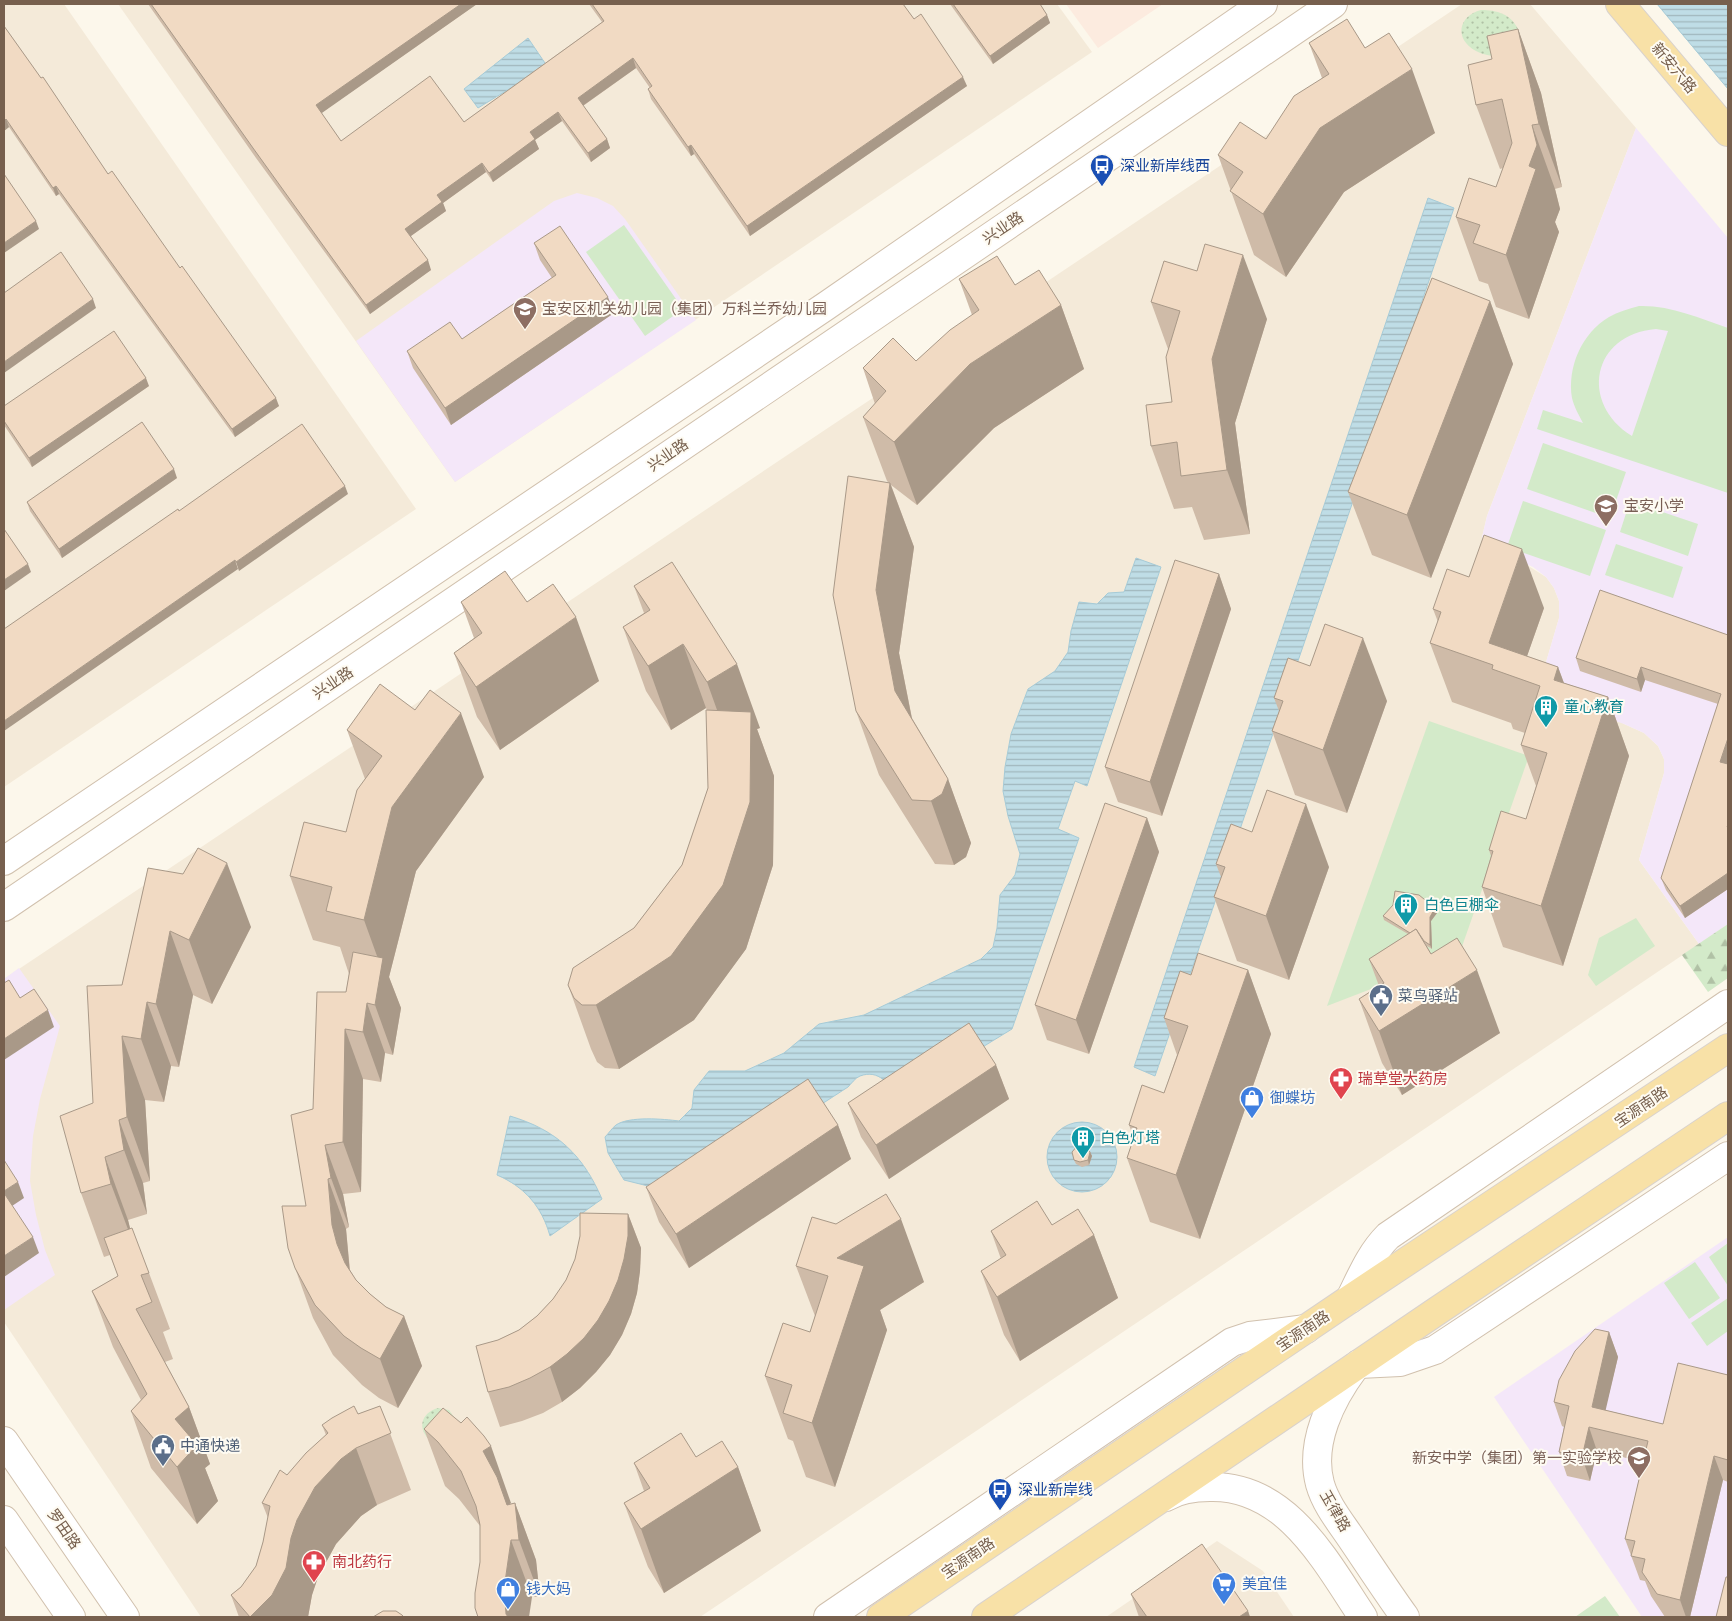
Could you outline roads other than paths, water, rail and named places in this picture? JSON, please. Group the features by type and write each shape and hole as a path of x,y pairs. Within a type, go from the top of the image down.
{"main road":[{"path":"4,862 863,281 1263,4"},
{"name":"兴业路","path":"4,907 1333,4"},
{"name":"新安六路","path":"1620,4 1728,132"},
{"path":"863,281 872,278 878,279 887,287 889,298 883,309"},
{"path":"1350,1299 1371,1257 1388,1236 1728,1004"},
{"name":"宝源南路","path":"881,1617 1350,1299 1725,1052"},
{"path":"986,1617 1728,1116"},
{"path":"1357,1365 1400,1362 1435,1350 1728,1156"},
{"path":"828,1617 1232,1342 1250,1336 1306,1329"},
{"name":"玉律路","path":"1357,1365 1336,1394 1323,1428 1317,1464 1320,1484 1328,1503 1349,1536 1405,1617"},
{"name":"罗田路","path":"4,1441 125,1617"},
{"path":"1154,1503 1173,1493 1188,1489 1216,1487 1244,1491 1259,1497 1288,1517 1312,1542 1363,1617"},
{"path":"4,1520 71,1617"},
{"path":"1320,1554 1320,1545 1326,1536 1336,1531 1346,1533 1349,1536"}],"water":[{"path":"1657,4 1728,4 1728,89"},
{"path":"528,38 547,66 478,108 464,89"},
{"path":"1428,198 1454,208 1155,1076 1134,1067"},
{"path":"1136,558 1161,567 1087,786 1075,781 1058,829 1079,838 1012,1029 896,1100 891,1089 883,1079 867,1074 858,1077 848,1087 671,1202 648,1186 624,1180 608,1153 605,1137 616,1125 638,1119 679,1121 692,1108 694,1090 709,1071 745,1071 784,1053 819,1024 864,1015 981,959 993,947 1000,895 1015,875 1020,854 1008,816 1003,791 1011,734 1028,689 1055,671 1068,652 1071,631 1079,602 1097,604 1108,593 1124,592"},
{"path":"510,1116 542,1129 566,1146 586,1169 602,1199 550,1236 542,1216 531,1199 516,1186 497,1175"},
{"path":"1082,1122 1095,1125 1107,1132 1114,1144 1117,1157 1114,1170 1107,1182 1095,1189 1082,1192 1069,1189 1057,1182 1050,1170 1047,1157 1050,1144 1057,1132 1069,1125"}],"place":[{"name":"深业新岸线西","path":"1102,187"},
{"name":"宝安区机关幼儿园（集团）万科兰乔幼儿园","path":"525,330"},
{"name":"宝安小学","path":"1606,527"},
{"name":"童心教育","path":"1546,728"},
{"name":"白色巨棚伞","path":"1406,926"},
{"name":"菜鸟驿站","path":"1381,1017"},
{"name":"瑞草堂大药房","path":"1341,1100"},
{"name":"御蝶坊","path":"1252,1119"},
{"name":"白色灯塔","path":"1083,1159"},
{"name":"中通快递","path":"163,1467"},
{"name":"新安中学（集团）第一实验学校","path":"1639,1479"},
{"name":"深业新岸线","path":"1000,1511"},
{"name":"南北药行","path":"314,1583"},
{"name":"美宜佳","path":"1224,1605"},
{"name":"钱大妈","path":"508,1610"}]}
